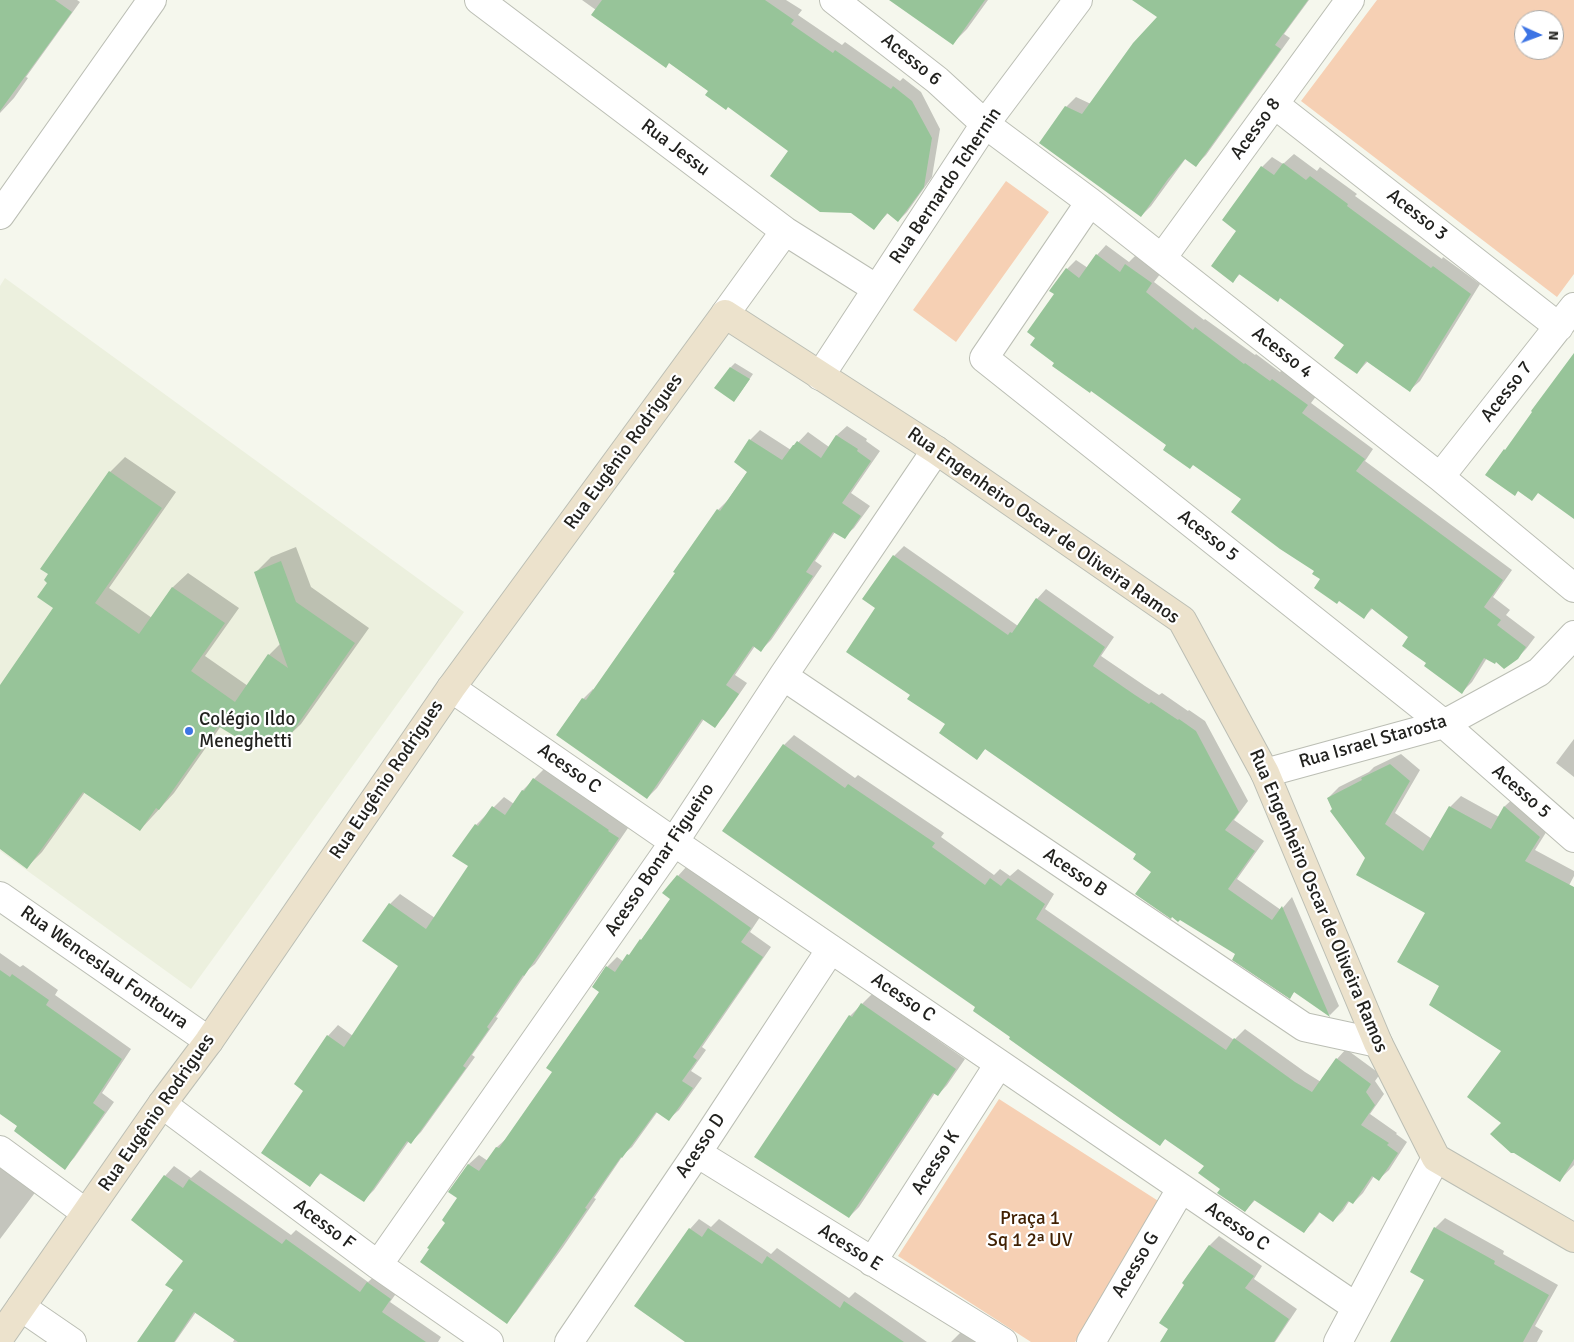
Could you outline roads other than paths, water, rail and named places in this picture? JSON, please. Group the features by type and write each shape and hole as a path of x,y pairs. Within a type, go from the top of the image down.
{"street":[{"name":"Rua Jessu","path":"478,0 785,231 877,289"},
{"name":"Acesso 6","path":"834,0 937,80 985,124"},
{"name":"Rua Bernardo Tchernin","path":"820,376 985,124 1078,0"},
{"name":"Acesso 8","path":"1162,258 1350,0"},
{"path":"0,215 142,4"},
{"name":"Acesso 3","path":"1274,104 1566,317"},
{"name":"Acesso 4","path":"985,124 1090,202 1440,477 1574,588"},
{"name":"Acesso 5","path":"1090,202 984,358 1444,724 1574,838"},
{"name":"Rua Eugênio Rodrigues","path":"0,1337 162,1104 209,1041 451,688 785,231"},
{"name":"Rua Engenheiro Oscar de Oliveira Ramos","path":"725,314 936,450 1182,620 1265,773 1378,1043 1436,1158"},
{"name":"Acesso 7","path":"1440,477 1566,317"},
{"name":"Acesso Bonar Figueiro","path":"378,1265 674,842 783,676 936,450"},
{"name":"Rua Israel Starosta","path":"1265,773 1444,724 1539,672 1574,635"},
{"name":"Acesso B","path":"783,676 1304,1026 1378,1043"},
{"name":"Acesso C","path":"451,688 1356,1307"},
{"name":"Rua Wenceslau Fontoura","path":"0,896 209,1041"},
{"name":"Acesso D","path":"569,1342 697,1153 831,949"},
{"name":"Acesso K","path":"872,1262 999,1064"},
{"name":"Acesso F","path":"162,1104 378,1265 489,1342"},
{"path":"0,1150 86,1213"},
{"name":"Acesso E","path":"697,1153 1003,1342"},
{"path":"1338,1342 1436,1158 1574,1238"},
{"name":"Acesso G","path":"1091,1342 1181,1189"},
{"path":"21,1308 72,1342"}],"place":[{"name":"Colégio Ildo Meneghetti","path":"189,731"}],"park label":[{"name":"Praça 1 Sq 1 2ª UV","path":"1030,1230"}]}
